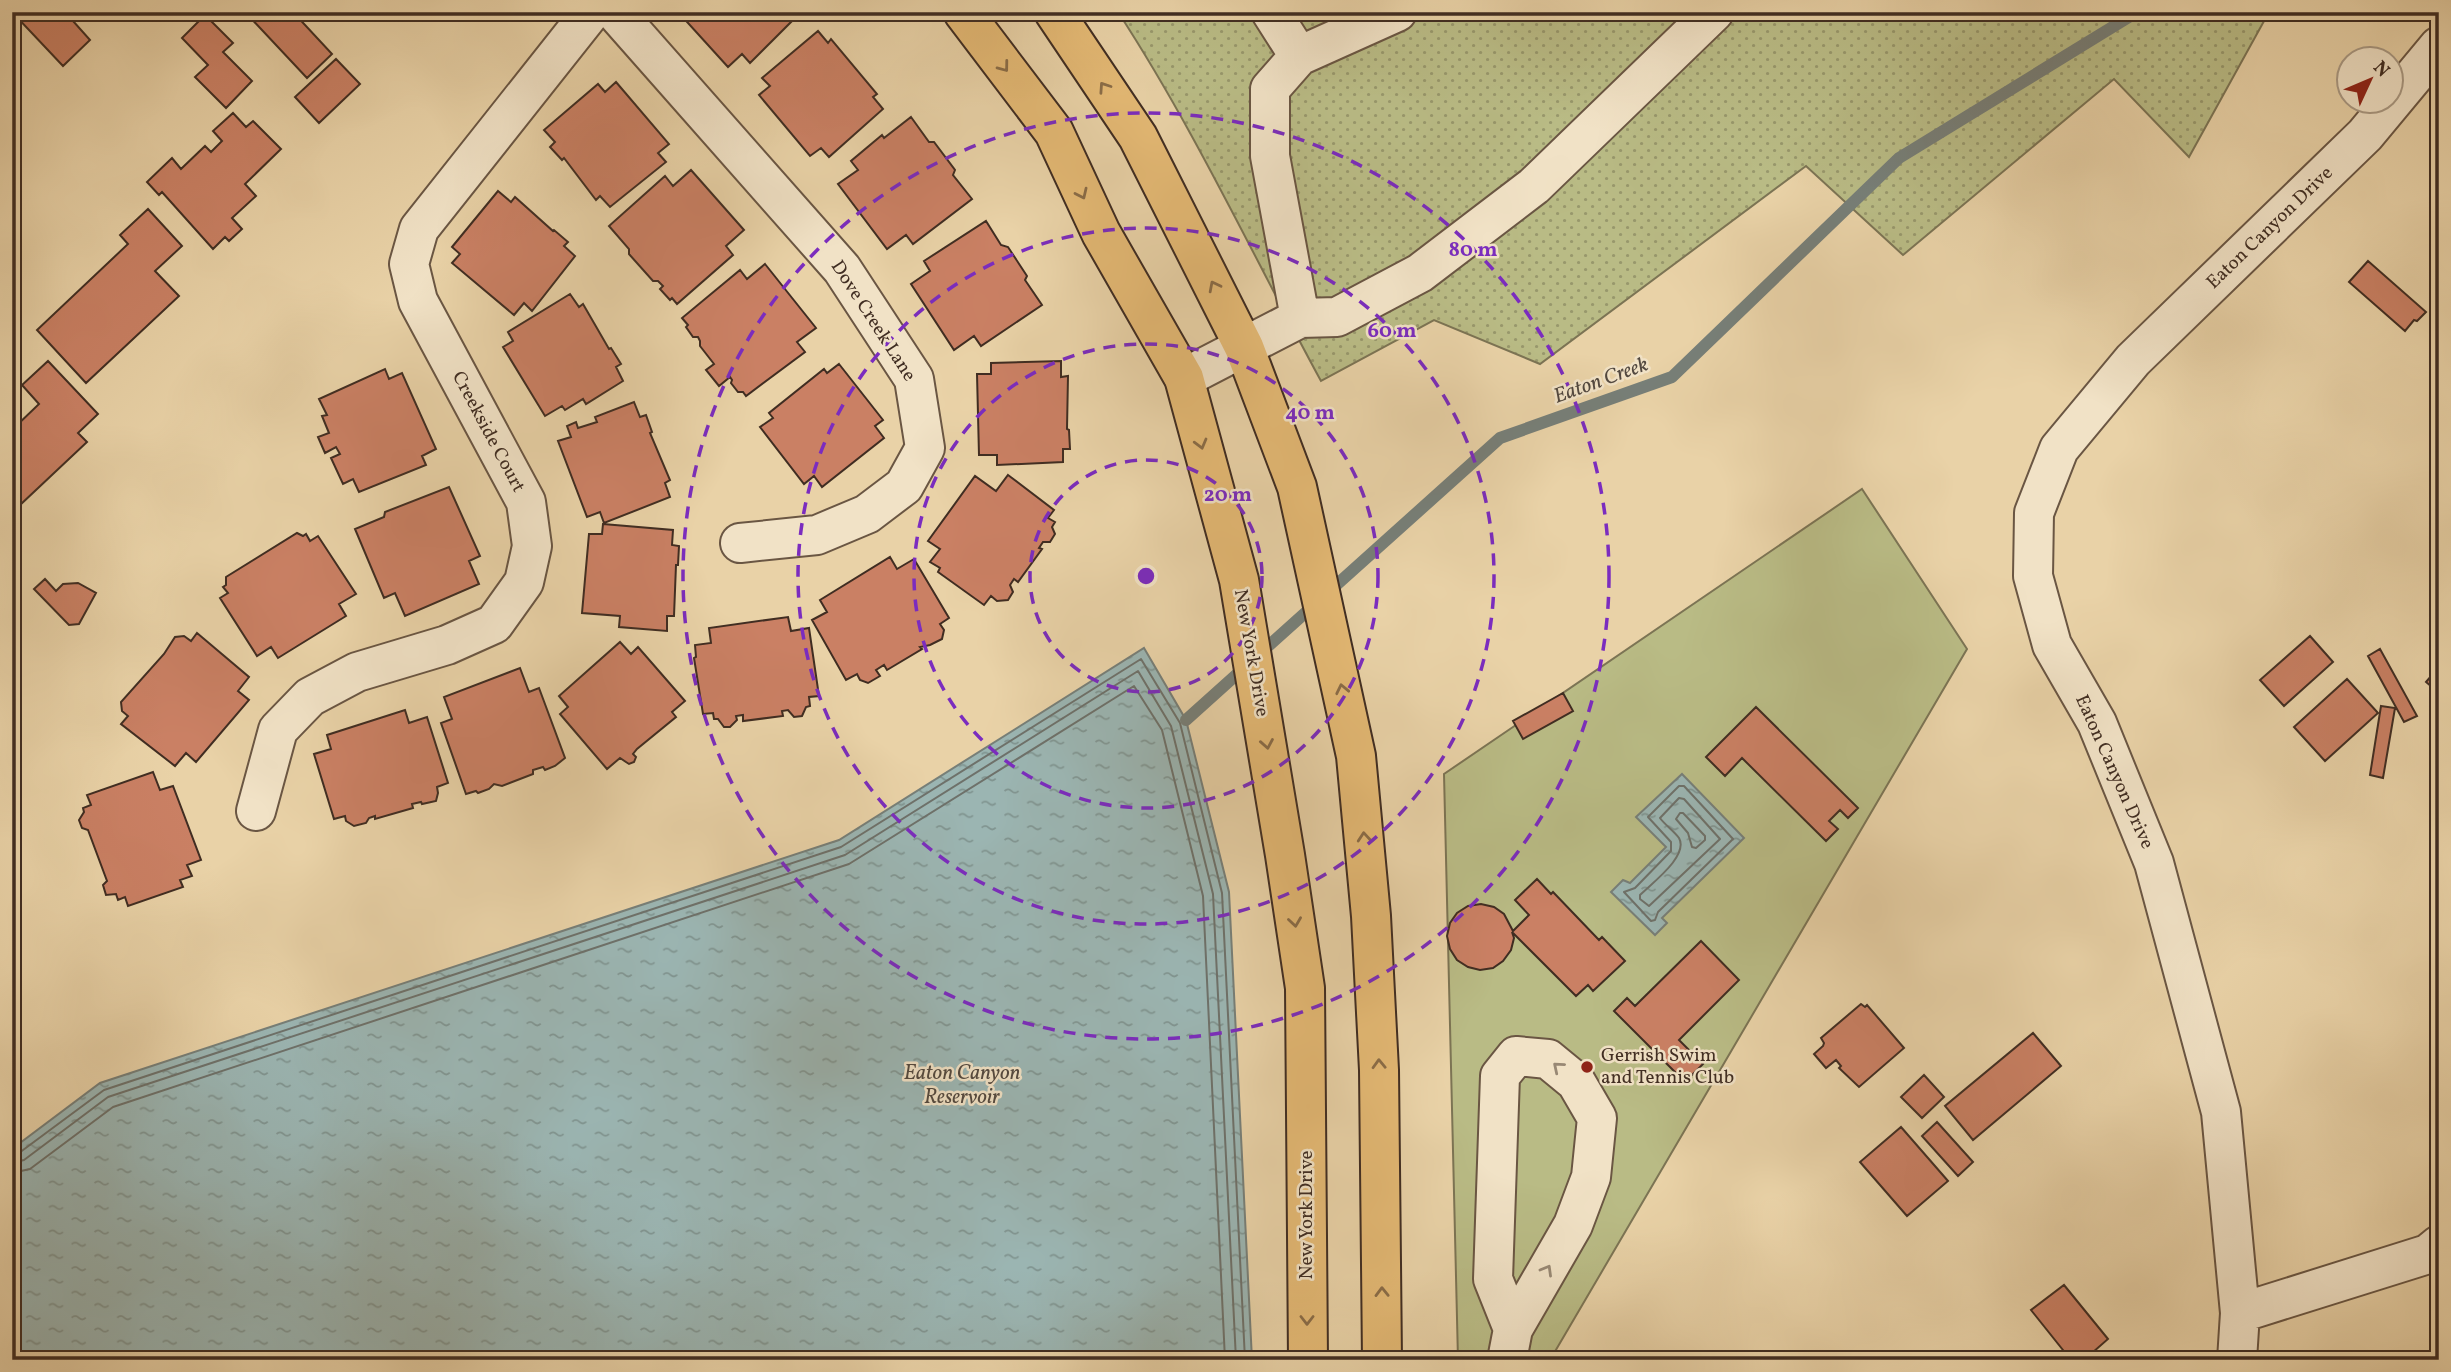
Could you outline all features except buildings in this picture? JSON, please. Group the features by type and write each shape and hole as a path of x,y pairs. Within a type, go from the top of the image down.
{"main road":[{"name":"New York Drive","path":"963,12 1054,132 1101,233 1184,378 1239,580 1305,988 1308,1360"},
{"path":"1054,12 1138,137 1244,347 1297,487 1356,756 1371,916 1378,1057 1382,1360"}],"street":[{"name":"Creekside Court","path":"256,811 278,730 310,697 358,672 447,645 494,624 524,582 532,546 526,502 418,301 409,264 419,229 591,12"},
{"name":"Dove Creek Lane","path":"615,12 842,269 914,379 925,448 904,486 867,514 817,535 740,543"},
{"path":"1271,12 1299,56"},
{"path":"1300,318 1270,156 1270,89 1299,56 1397,12"},
{"path":"1184,378 1300,318 1337,317 1420,273 1534,186 1714,12"},
{"name":"Eaton Canyon Drive","path":"2237,1360 2240,1313 2221,1112 2154,863 2096,723 2052,645 2033,576 2034,513 2059,449 2133,360 2365,135 2439,46"},
{"path":"1516,1056 1548,1059 1576,1083 1597,1118 1591,1177 1573,1225 1510,1344 1493,1279 1500,1076 1516,1056"},
{"path":"2240,1313 2428,1254 2439,1245"}],"green space":[{"path":"1118,12 2269,12 2189,157 2114,79 1903,255 1806,166 1540,364 1434,320 1321,381 1173,102"},
{"name":"Gerrish Swim and Tennis Club","path":"1862,489 1967,649 1550,1360 1458,1360 1444,774"}],"water":[{"name":"Eaton Canyon Reservoir","path":"1144,648 1186,720 1229,892 1252,1360 12,1360 12,1149 100,1083 839,840"},
{"path":"1682,774 1744,838 1662,918 1667,923 1655,935 1611,892 1623,880 1630,883 1666,847 1636,817"}],"waterway":[{"name":"Eaton Creek","path":"1186,720 1500,438 1672,377 1899,158 2137,12"}],"place":[{"name":"Gerrish Swim and Tennis Club","path":"1587,1067"}]}
